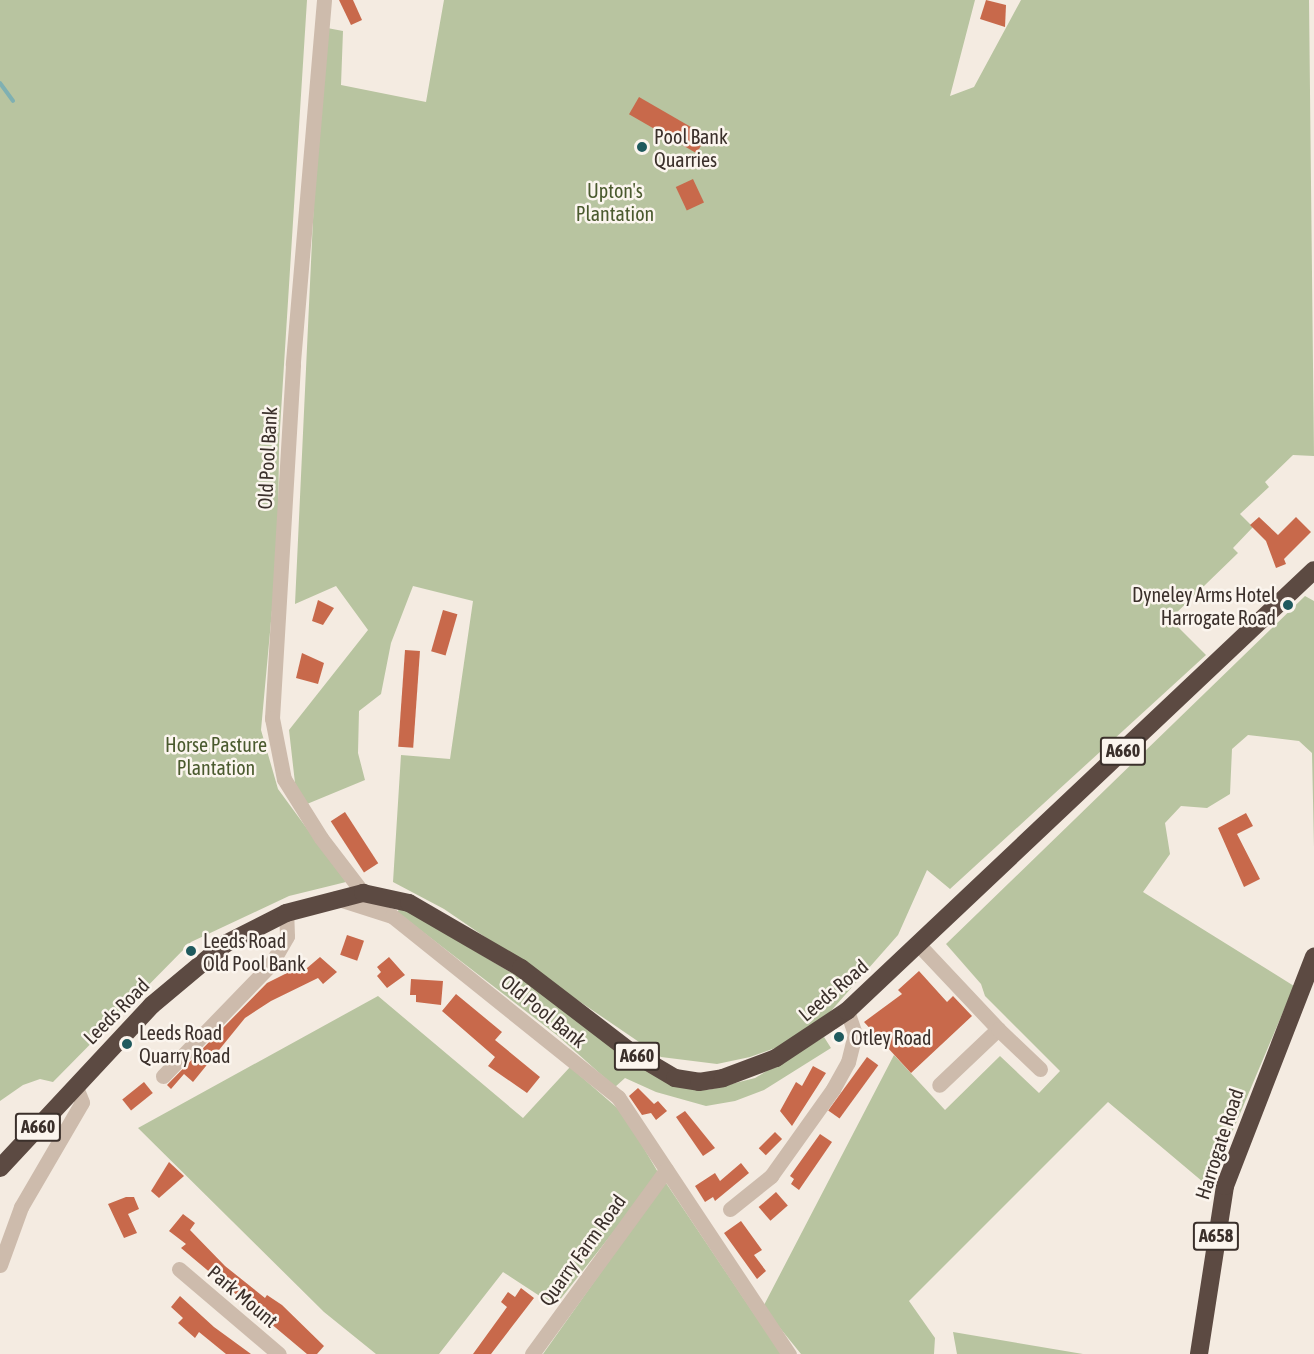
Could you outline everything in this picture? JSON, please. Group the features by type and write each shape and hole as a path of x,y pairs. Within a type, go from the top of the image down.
{"highway":[{"name":"Leeds Road","path":"0,1168 75,1085 190,971 225,944 286,913 334,898 363,892 409,903 520,968 631,1052 675,1078 699,1082 751,1070 800,1046 847,1011 1314,570"},
{"name":"Harrogate Road","path":"1199,1354 1225,1186 1314,957"}],"street":[{"name":"Old Pool Bank","path":"324,0 293,364 272,718 284,779 321,838 363,892"},
{"name":"Old Pool Bank","path":"334,898 392,916 618,1097 789,1354"},
{"path":"163,1076 271,964 287,936 286,913"},
{"path":"918,944 1040,1070"},
{"path":"730,1209 771,1176 833,1089 848,1062 855,1034 847,1011"},
{"path":"939,1085 998,1029"},
{"path":"0,1264 21,1207 82,1102 75,1085"},
{"name":"Quarry Farm Road","path":"532,1354 666,1170"},
{"name":"Park Mount","path":"179,1269 279,1354"}],"green space":[{"name":"Horse Pasture Plantation","path":"0,0 307,0 279,444 278,545 261,730 278,789 346,882 289,896 191,942 53,1082 40,1079 23,1085 0,1101"},
{"name":"Upton's Plantation","path":"444,0 975,0 950,96 974,87 1021,0 1309,0 1314,456 1293,455 1265,482 1269,487 1240,514 1253,527 1233,548 1238,553 1170,619 1206,655 950,889 927,870 898,935 830,1012 781,1046 750,1057 717,1064 661,1057 444,909 393,882 401,755 450,759 473,601 413,586 391,643 381,694 359,711 358,753 365,780 307,804 295,783 289,730 368,630 336,586 295,604 322,27 343,31 341,85 426,102"},
{"path":"1305,596 1314,601 1314,848 1312,753 1299,741 1248,735 1232,749 1230,794 1207,808 1181,806 1165,823 1170,854 1143,892 1294,986 1209,1187 1108,1102 909,1301 935,1338 934,1354 801,1354 763,1307 894,1055 945,1110 1000,1056 1039,1093 1060,1071 985,996 981,984 946,944"},
{"path":"401,907 708,1090 755,1078 824,1037 831,1048 764,1090 735,1101 706,1106 656,1092 625,1078 615,1087 558,1036 397,912"},
{"path":"378,996 523,1118 570,1067 623,1113 659,1174 555,1306 503,1272 439,1354 376,1354 324,1312 138,1128"},
{"path":"666,1183 781,1354 543,1354 662,1186"},
{"path":"953,1332 1083,1354 957,1354"}],"building":[{"path":"339,0 353,0 362,20 351,25"},
{"path":"986,0 1006,5 1005,27 980,19"},
{"path":"639,97 707,136 697,153 629,114"},
{"path":"693,179 704,203 687,211 676,187"},
{"path":"1259,517 1278,535 1296,517 1311,532 1284,559 1286,564 1276,568 1266,541 1250,525"},
{"path":"318,600 334,608 323,625 312,621"},
{"path":"443,610 457,614 446,655 431,651"},
{"path":"405,650 420,651 413,748 398,747"},
{"path":"302,653 324,663 318,684 296,678"},
{"path":"345,812 378,863 364,872 331,821"},
{"path":"1246,813 1253,826 1237,834 1260,879 1244,887 1218,828"},
{"path":"347,935 364,941 357,961 340,955"},
{"path":"320,957 337,972 323,984 318,978 271,1001 245,1018 193,1082 184,1074 171,1089 167,1085 267,983 297,968 300,974"},
{"path":"389,957 405,975 387,988 377,976 381,972 377,967"},
{"path":"919,971 947,1002 953,996 972,1016 911,1073 864,1022 902,994 898,990"},
{"path":"411,979 443,981 441,1005 416,1002 416,995 410,995"},
{"path":"456,994 502,1032 495,1040 540,1077 527,1093 488,1066 495,1057 442,1011"},
{"path":"867,1057 878,1065 840,1119 828,1110"},
{"path":"813,1066 826,1073 792,1126 780,1111 796,1082 802,1086"},
{"path":"144,1082 153,1093 131,1111 122,1100"},
{"path":"638,1088 654,1104 658,1101 667,1111 656,1120 651,1113 642,1115 629,1096"},
{"path":"685,1111 715,1148 703,1156 676,1117"},
{"path":"775,1132 782,1139 766,1155 759,1148"},
{"path":"820,1134 832,1142 799,1190 791,1184 794,1179 790,1176"},
{"path":"169,1162 184,1176 159,1198 151,1191"},
{"path":"741,1163 749,1173 715,1201 713,1197 705,1202 695,1186 715,1173 720,1181"},
{"path":"776,1192 788,1206 770,1221 759,1207"},
{"path":"126,1197 134,1197 139,1209 128,1214 137,1233 124,1238 108,1204"},
{"path":"183,1214 195,1223 190,1230 225,1266 265,1298 267,1295 282,1305 324,1346 317,1354 307,1354 181,1248 186,1244 169,1231"},
{"path":"741,1221 762,1250 754,1255 766,1271 757,1279 724,1233"},
{"path":"521,1288 534,1298 491,1354 473,1354 507,1307 501,1302 508,1292 515,1297"},
{"path":"180,1296 214,1327 251,1354 226,1354 199,1332 195,1338 178,1323 183,1318 171,1307"}],"waterway":[{"path":"0,83 13,101"}],"place":[{"name":"Pool Bank Quarries","path":"642,147"},
{"name":"Dyneley Arms Hotel Harrogate Road","path":"1288,605"},
{"name":"Leeds Road Old Pool Bank","path":"191,951"},
{"name":"Otley Road","path":"839,1037"},
{"name":"Leeds Road Quarry Road","path":"127,1044"}]}
